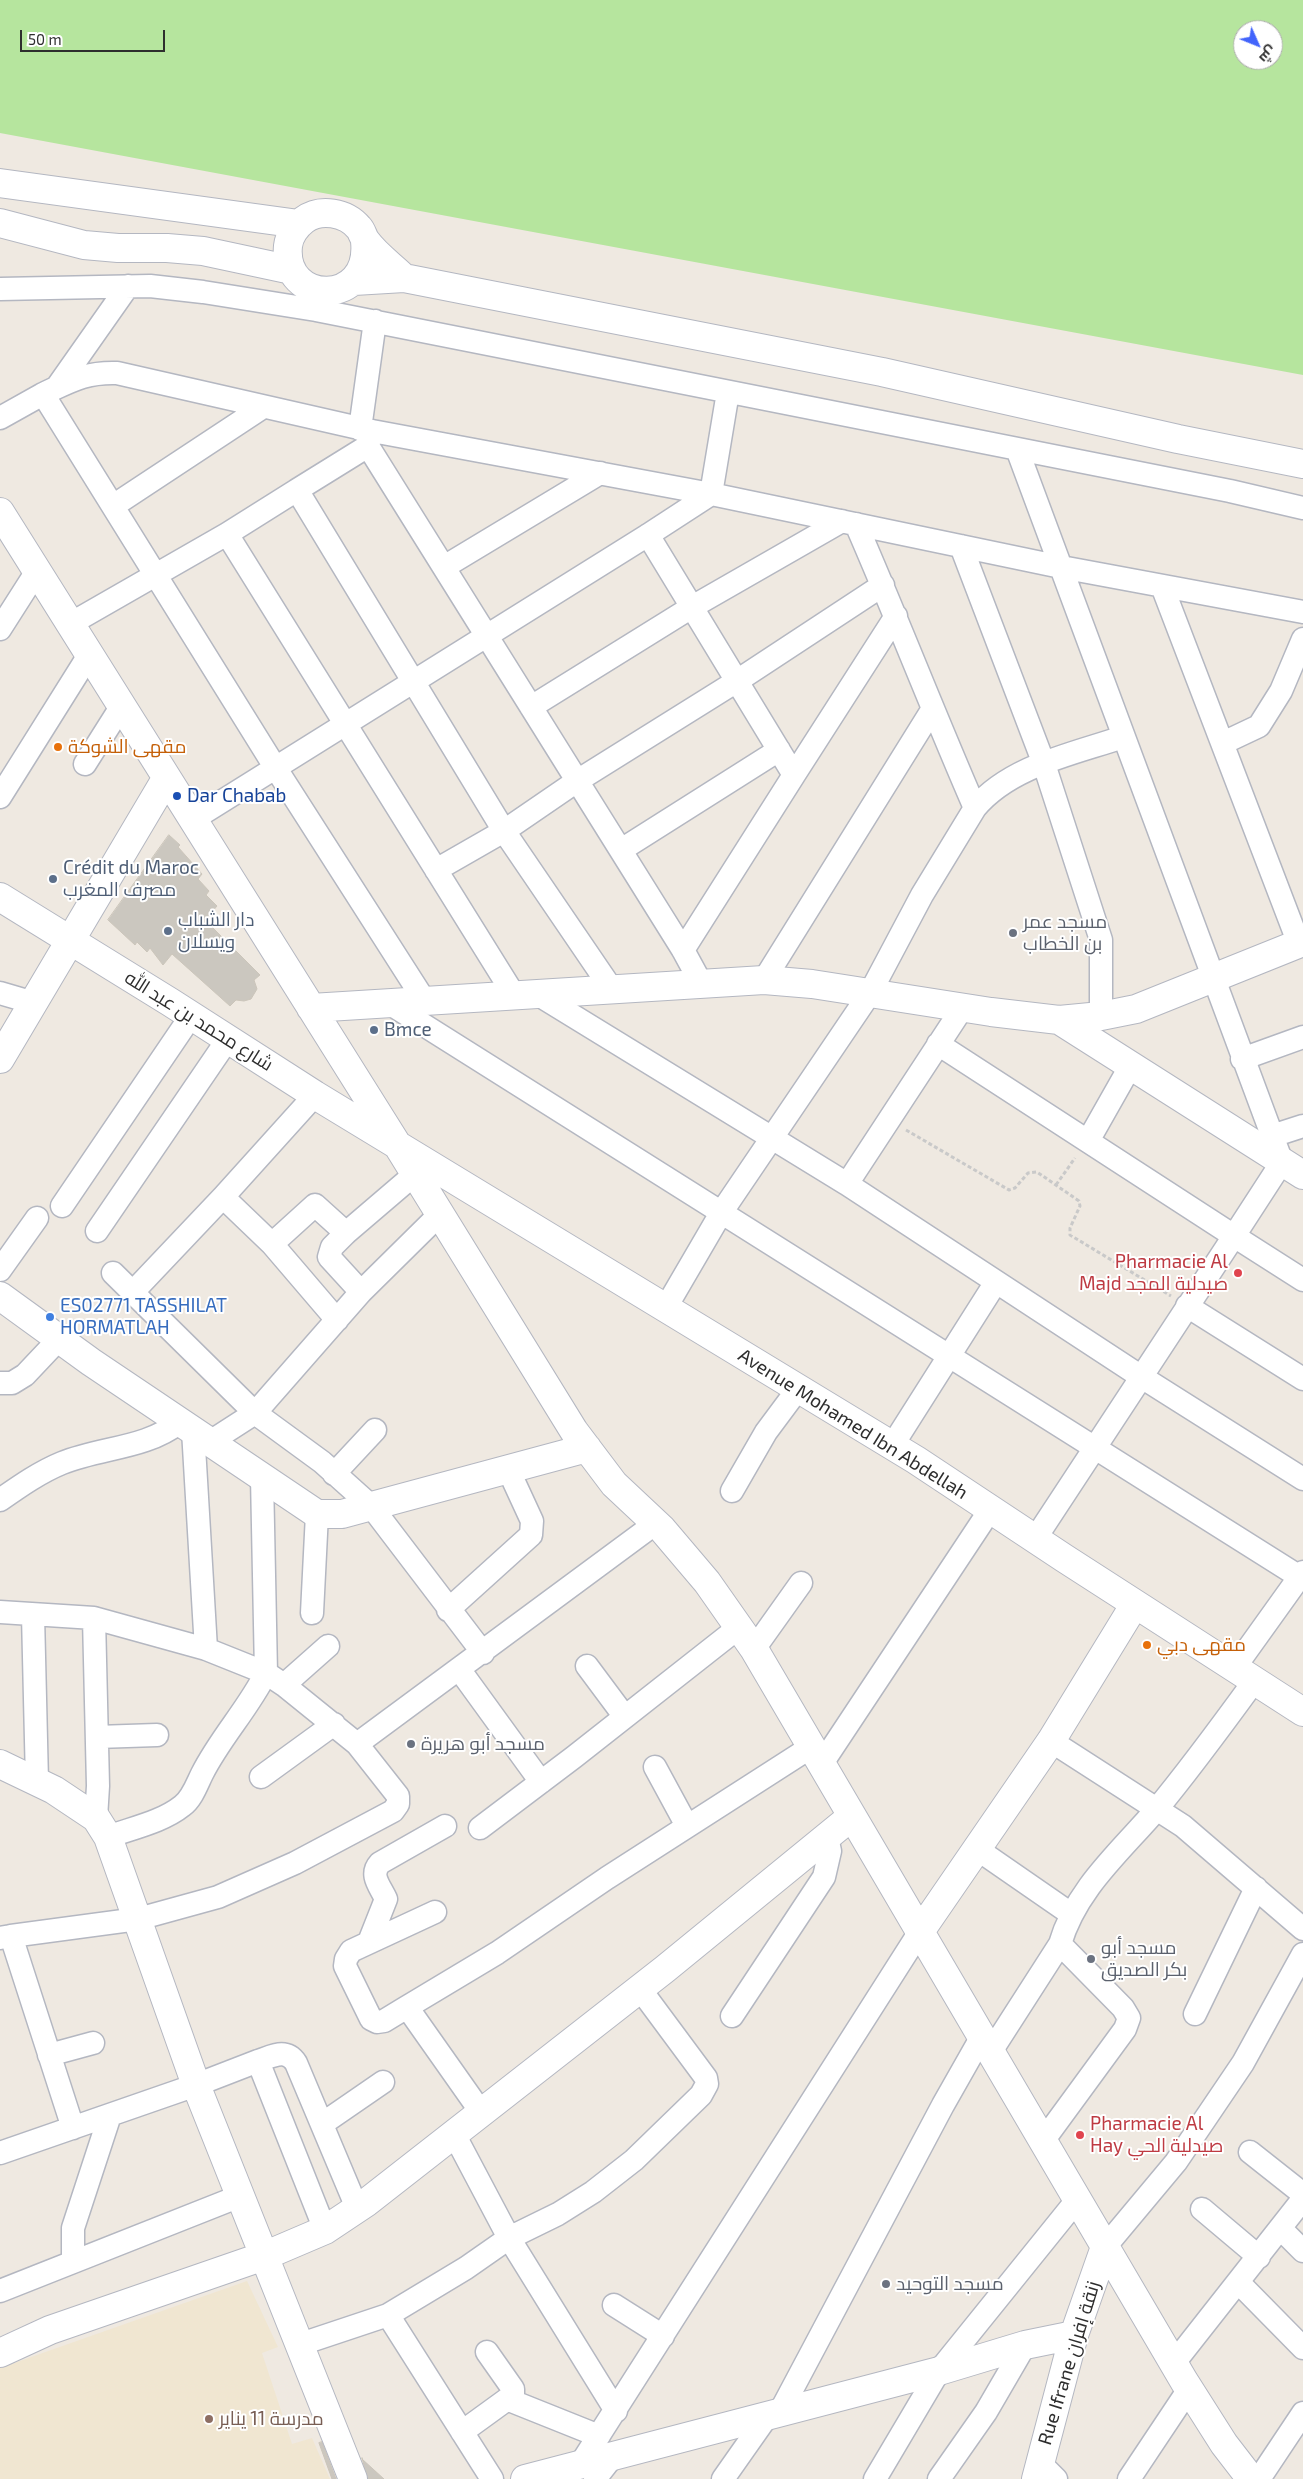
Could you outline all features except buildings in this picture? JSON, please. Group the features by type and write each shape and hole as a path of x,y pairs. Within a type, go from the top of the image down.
{"street":[{"path":"0,184 299,224"},
{"path":"354,281 360,273 367,254 365,240 359,228 349,219 337,213 319,213 299,224 288,243 288,257 292,270 300,281 320,291 334,291 354,281 404,278 882,372 1178,439 1303,464"},
{"path":"0,223 84,245 202,251 292,270"},
{"path":"365,240 404,278"},
{"path":"0,289 128,286 203,292 375,321 1303,508"},
{"path":"49,391 128,286"},
{"path":"375,321 367,435 444,567 683,950 702,985"},
{"path":"0,418 49,391 85,375 96,372 117,373 263,407 367,435 600,473 849,522 1061,567 1303,612"},
{"path":"49,391 112,506 275,767 426,1003"},
{"path":"192,820 711,494 728,392"},
{"path":"112,506 263,407"},
{"path":"70,624 227,534 297,490 367,435"},
{"path":"1017,449 1242,1060 1272,1136 1292,1168"},
{"path":"444,567 600,473"},
{"path":"297,490 504,831 613,991"},
{"path":"0,512 398,1146 574,1431 614,1484 656,1523 707,1582 754,1649 919,1933 1189,2389 1224,2444 1251,2479"},
{"path":"849,522 896,616 932,710 975,808"},
{"path":"531,707 692,607 849,522"},
{"path":"227,534 436,870 526,995 848,1184 1140,1376 1303,1479"},
{"path":"648,535 794,775"},
{"path":"961,546 1044,764 1101,940 1101,1016"},
{"path":"0,629 37,571"},
{"path":"436,870 504,831 577,781 737,681 882,586"},
{"path":"311,1008 426,1003 764,980 812,984 1059,1020 1101,1016 1136,1009 1301,943 1162,586"},
{"path":"683,950 896,616"},
{"path":"1223,743 1259,726 1281,691 1303,639"},
{"path":"4,784 89,655"},
{"path":"84,764 121,707"},
{"path":"764,980 932,710"},
{"path":"665,1309 721,1213 870,993 922,895 975,808 994,789 1044,764 1123,738"},
{"path":"621,850 779,750"},
{"path":"0,1059 166,779"},
{"name":"شارع محمد بن عبد الله","path":"0,897 398,1146"},
{"path":"0,993 34,1003"},
{"path":"392,1005 947,1357 1302,1576 1245,1673 1201,1754 1089,1886 1070,1914 1060,1944 943,2105 774,2414 723,2479"},
{"path":"848,1184 963,1007"},
{"path":"62,1206 191,1016"},
{"path":"1059,1020 1292,1168"},
{"path":"1242,1060 1303,1037"},
{"path":"97,1231 228,1039"},
{"path":"938,1044 1303,1280"},
{"path":"1088,1141 1131,1065"},
{"path":"132,1293 223,1197 315,1095"},
{"path":"1272,1136 1303,1126"},
{"name":"Avenue Mohamed Ibn Abdellah","path":"398,1146 916,1460 1035,1540 1303,1712"},
{"path":"1035,1540 1140,1376 1234,1236 1292,1168"},
{"path":"361,1292 329,1257 332,1247 415,1174"},
{"path":"223,1197 272,1244 337,1320"},
{"path":"272,1244 315,1205 346,1233"},
{"path":"0,1500 44,1471 64,1462 150,1440 165,1434 195,1431 255,1414 361,1292 440,1214"},
{"path":"0,1270 37,1218"},
{"path":"112,1273 255,1414 289,1437 371,1506 448,1610 483,1653"},
{"path":"892,1446 996,1282"},
{"path":"0,1296 59,1339 317,1514 342,1514 587,1448"},
{"path":"1187,1306 1303,1379"},
{"path":"0,1383 12,1383 25,1375 59,1339"},
{"path":"732,1492 766,1432 798,1389"},
{"path":"334,1474 375,1430"},
{"path":"195,1431 206,1649"},
{"path":"448,1610 531,1535 532,1521 508,1470"},
{"path":"262,1477 275,1679"},
{"path":"435,1912 350,1951 345,1966 371,2019 377,2022 384,2021 497,1953 687,1826 816,1756 990,1510"},
{"path":"312,1613 317,1514"},
{"path":"357,1744 483,1653 656,1523"},
{"path":"754,1649 801,1583"},
{"path":"525,2479 587,2472 606,2446 616,2411 663,2336 919,1933 1051,1741 1135,1604"},
{"path":"0,1612 94,1618 206,1649 275,1679 357,1744 398,1796 398,1804 393,1811 295,1863 218,1897 138,1918 6,1937 49,2054 73,2128"},
{"path":"33,1615 37,1782"},
{"path":"94,1618 98,1786 102,1827 138,1918 196,2085 301,2344 353,2479"},
{"path":"480,1828 738,1628"},
{"path":"0,1764 37,1782 102,1827 171,1814 184,1805 194,1791 210,1758 255,1694 275,1679 328,1646"},
{"path":"587,1666 625,1717"},
{"path":"459,1669 541,1782"},
{"path":"261,1777 334,1724"},
{"path":"97,1737 157,1735"},
{"path":"1051,1741 1183,1826 1303,1929"},
{"path":"655,1768 687,1826"},
{"path":"0,2353 50,2330 264,2256 325,2230 454,2134 640,1989 851,1817"},
{"path":"369,1942 386,1898 374,1874 375,1868 445,1826"},
{"path":"732,2016 824,1877 830,1851 827,1837"},
{"path":"977,1849 1070,1914"},
{"path":"1195,2014 1256,1888"},
{"path":"1043,2141 1125,2029 1129,2018 1123,2008 1060,1944"},
{"path":"1105,2247 1176,2162 1244,2063 1303,1954"},
{"path":"301,2344 388,2315 466,2268 509,2238 558,2214 593,2192 634,2160 701,2095 707,2084 706,2078 640,1989"},
{"path":"407,2007 481,2112"},
{"path":"49,2054 93,2043"},
{"path":"0,2153 284,2053 291,2056 357,2208"},
{"path":"258,2061 325,2230"},
{"path":"322,2124 383,2082"},
{"path":"73,2262 72,2228 110,2115"},
{"path":"454,2134 509,2238 616,2411"},
{"path":"1250,2152 1303,2194"},
{"path":"0,2291 240,2196"},
{"path":"1174,2363 1303,2199"},
{"path":"875,2479 939,2371 1077,2200"},
{"path":"1202,2209 1259,2257"},
{"path":"1281,2229 1303,2251"},
{"name":"Rue Ifrane زنقة إفران","path":"1044,2473 1074,2335 1105,2247"},
{"path":"1239,2282 1303,2348"},
{"path":"614,2305 663,2336"},
{"path":"388,2315 492,2479"},
{"path":"509,2400 606,2446 774,2414 939,2371 1025,2345 1074,2335"},
{"path":"939,2479 986,2412 1025,2345"},
{"path":"462,2432 509,2400 513,2395 514,2389 488,2352"},
{"path":"1129,2479 1189,2389"},
{"path":"1259,2479 1303,2413"}],"path":[{"path":"890,1120 1008,1190 1015,1188 1028,1173 1034,1171 1074,1197 1080,1206 1070,1228 1070,1234 1187,1306"},
{"path":"1056,1185 1088,1141"}],"shaded area":[{"path":"247,2281 278,2347 262,2353 292,2444 312,2438 330,2479 0,2479 0,2368"}],"green space":[{"path":"0,0 1303,0 1303,375 0,133"}],"place":[{"name":"مقهى الشوكة","path":"58,747"},
{"name":"Dar Chabab","path":"177,796"},
{"name":"Crédit du Maroc مصرف المغرب","path":"53,879"},
{"name":"دار الشباب ويسلان","path":"168,931"},
{"name":"مسجد عمر بن الخطاب","path":"1013,933"},
{"name":"Bmce","path":"374,1030"},
{"name":"Pharmacie Al Majd صيدلية المجد","path":"1238,1273"},
{"name":"ES02771 TASSHILAT HORMATLAH","path":"50,1317"},
{"name":"مقهى دبي","path":"1147,1645"},
{"name":"مسجد أبو هريرة","path":"411,1744"},
{"name":"مسجد أبو بكر الصديق","path":"1091,1959"},
{"name":"Pharmacie Al Hay صيدلية الحي","path":"1080,2135"},
{"name":"مسجد التوحيد","path":"886,2284"},
{"name":"مدرسة 11 يناير","path":"209,2419"}]}
